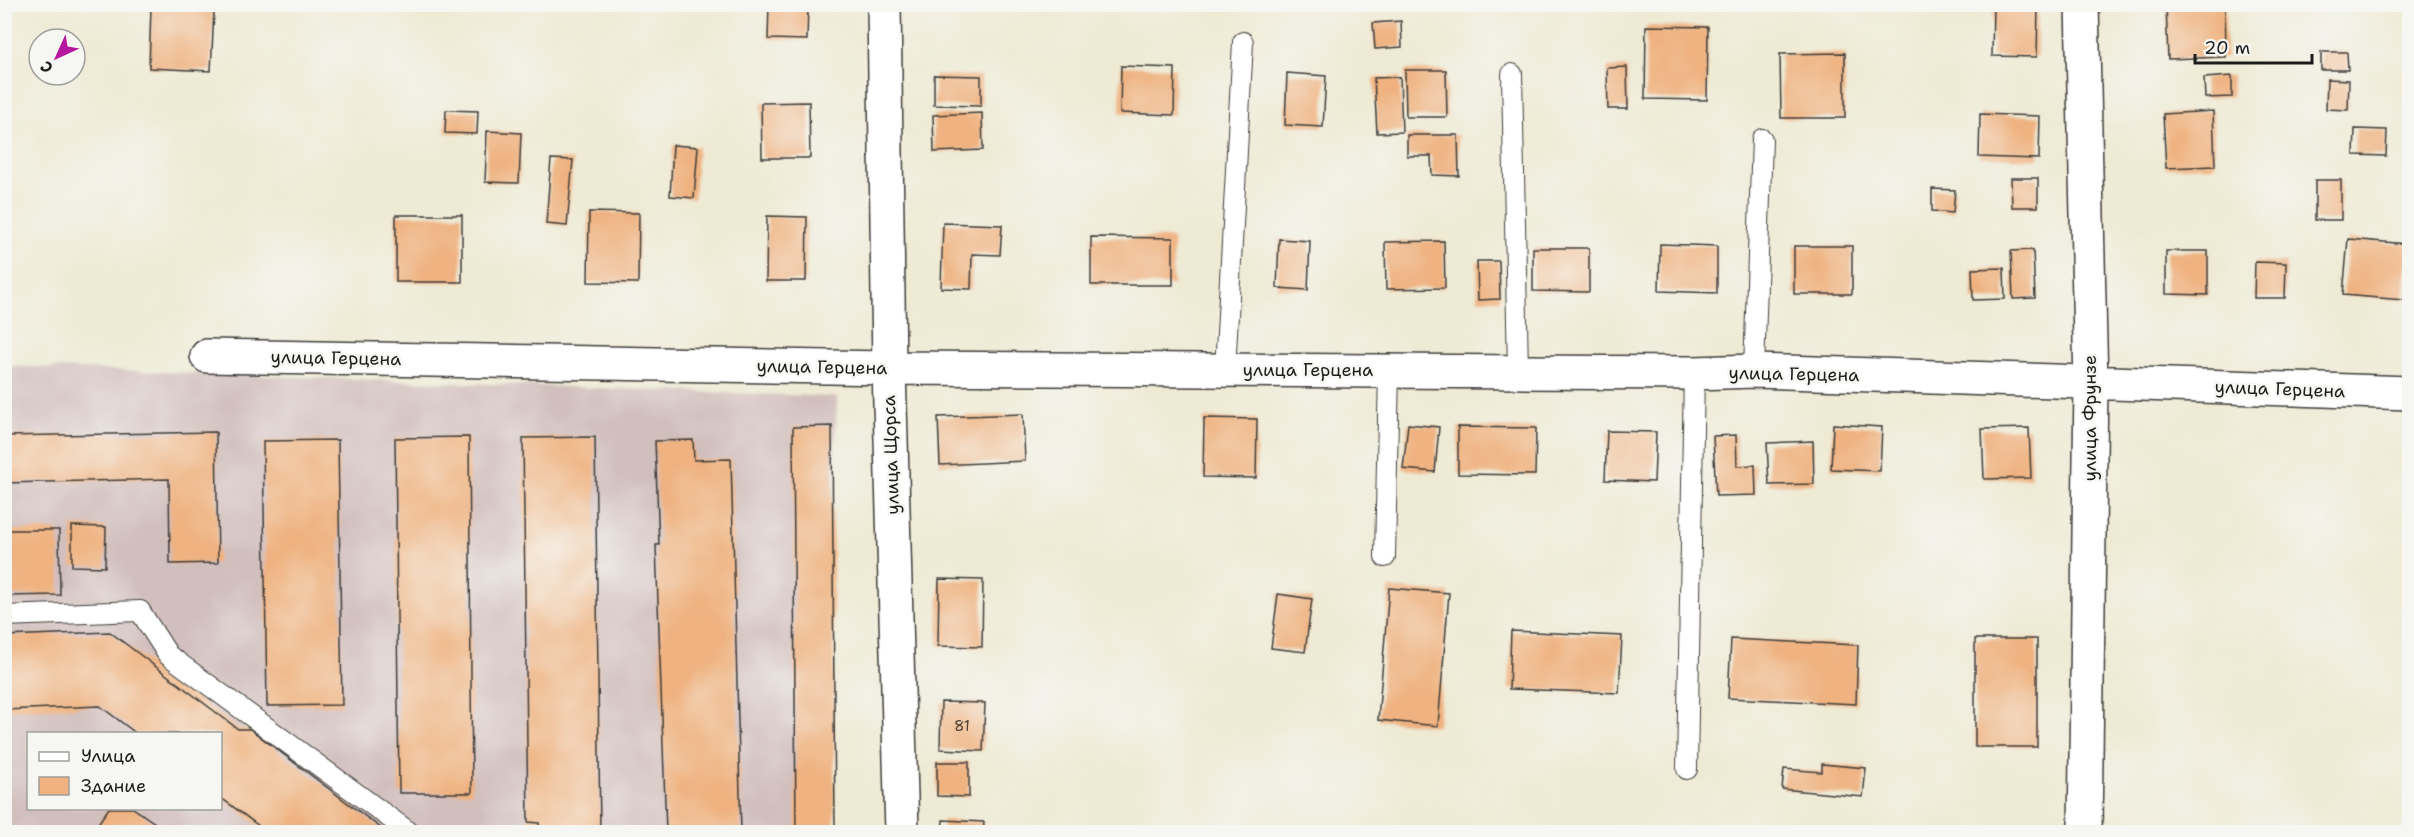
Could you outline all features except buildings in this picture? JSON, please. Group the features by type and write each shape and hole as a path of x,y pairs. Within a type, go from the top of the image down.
{"street":[{"name":"улица Щорса","path":"884,4 888,368 902,832"},
{"name":"улица Фрунзе","path":"2082,4 2091,384 2085,832"},
{"name":"улица Герцена","path":"207,356 888,368 1694,373 1754,371 2409,393"}],"lane":[{"path":"1225,370 1243,42"},
{"path":"1512,74 1518,371"},
{"path":"1754,371 1762,139"},
{"path":"1385,557 1389,370"},
{"path":"1687,769 1694,373"},
{"path":"4,616 140,611 168,655 409,832"}],"shaded area":[{"path":"5,366 837,397 821,832 5,832"}]}
